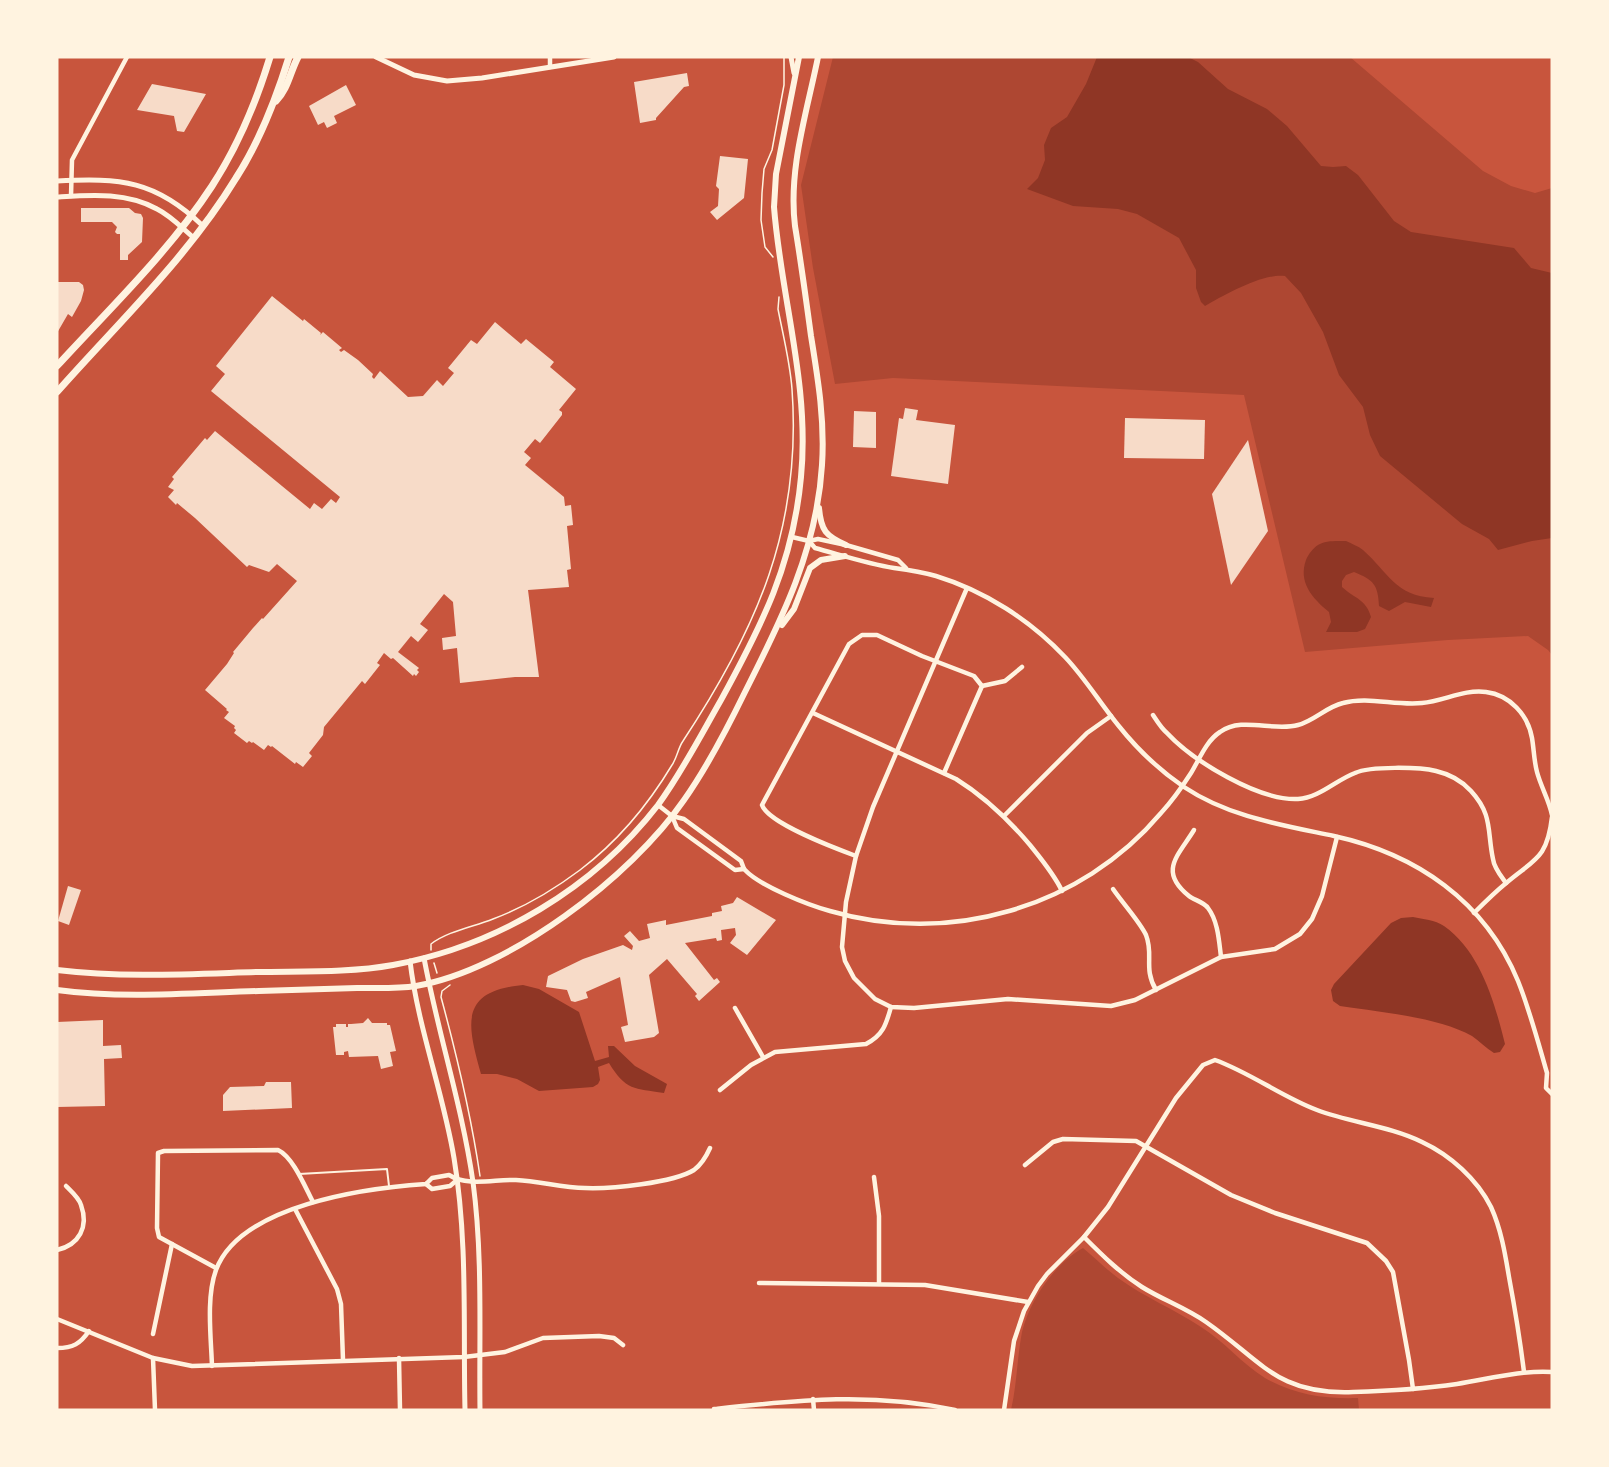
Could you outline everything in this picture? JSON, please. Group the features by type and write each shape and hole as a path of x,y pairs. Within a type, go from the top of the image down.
{"main road":[{"path":"57,366 182,228 213,185 252,112 270,57"},
{"path":"57,392 194,238 238,176 274,103 289,57"},
{"path":"274,103 284,93 298,57"},
{"path":"57,970 91,974 375,968 432,956 496,933 546,907 587,877 627,841 658,805 682,769 757,635 773,596 792,537 801,479 803,407 774,207 776,174 799,57"},
{"path":"57,990 112,994 413,986 429,983 497,958 564,916 619,873 672,816 713,754 770,643 798,582 818,499 822,468 823,415 795,226 793,197 794,178 818,57"},
{"path":"818,499 820,522 825,531 832,538 846,545"},
{"path":"770,643 794,609 810,568 821,560 845,556"}],"street":[{"path":"71,196 70,181 75,151 127,57"},
{"path":"376,57 414,75 447,81 473,80 614,57"},
{"path":"550,57 550,67"},
{"path":"791,57 794,79"},
{"path":"57,182 108,180 138,185 167,197 203,226"},
{"path":"57,197 108,195 138,200 159,209 194,238"},
{"path":"792,537 809,541 818,539 846,545 898,560 906,568"},
{"path":"809,541 815,548 938,577 967,588 1011,613 1044,637 1067,659 1111,716 1155,765 1198,796 1248,817 1377,848 1422,869 1447,886 1488,929 1518,980 1547,1073 1546,1088 1552,1094"},
{"path":"967,588 873,807 856,856 844,915 842,947 845,961 854,978 875,999 891,1007 920,1008 1008,999 1111,1006 1135,1000 1221,957 1275,949 1300,934 1312,919 1322,896 1337,837"},
{"path":"856,856 794,830 763,808 762,802 849,644 862,635 877,635 974,676 982,686"},
{"path":"982,686 1005,681 1022,667"},
{"path":"944,773 982,686"},
{"path":"672,816 677,828 735,870 744,869 789,896 817,908 877,922 938,924 1002,914 1033,904 1090,876 1126,849 1163,812 1211,740 1230,727 1241,725 1285,728 1299,725 1341,703 1354,701 1422,703 1473,691 1487,692 1513,703 1523,713 1533,740 1533,758 1550,803 1552,816 1547,841 1533,863 1506,883 1474,913"},
{"path":"813,713 944,773 973,789 1016,827 1048,867 1062,891"},
{"path":"1153,715 1166,732 1183,747 1238,783 1252,790 1288,799 1311,797 1345,777 1372,768 1434,770 1448,774 1470,790 1479,801 1490,827 1493,860 1506,883"},
{"path":"1004,816 1087,733 1111,716"},
{"path":"658,805 672,816 684,819 741,861 744,869"},
{"path":"1194,830 1174,863 1172,877 1174,882 1191,897 1207,906 1215,922 1221,957"},
{"path":"1113,888 1145,933 1148,942 1148,973 1155,990"},
{"path":"424,958 461,1118 473,1181 478,1249 480,1410"},
{"path":"410,962 413,986 442,1104 457,1180 465,1270 465,1410"},
{"path":"720,1090 763,1057 789,1050 866,1044 884,1031 891,1007"},
{"path":"735,1008 763,1057"},
{"path":"1004,1410 1014,1341 1028,1302 1047,1274 1084,1237 1108,1207 1186,1085 1203,1065 1215,1060 1318,1110 1399,1133 1422,1142 1443,1154 1462,1169 1490,1205 1497,1222 1504,1247 1524,1372"},
{"path":"1547,1073 1552,1077"},
{"path":"1025,1165 1053,1142 1063,1138 1130,1139 1231,1195 1275,1213 1355,1238 1377,1250 1390,1266 1396,1285 1413,1389"},
{"path":"212,1366 211,1292 216,1268 242,1235 269,1220 313,1202 389,1186 426,1184 432,1178 449,1175 457,1180 517,1180 584,1188 646,1183 691,1172 704,1160 710,1148"},
{"path":"216,1268 159,1237 157,1228 158,1153 164,1151 278,1150 284,1152 299,1174 313,1202"},
{"path":"874,1177 879,1216 879,1283"},
{"path":"426,1184 432,1189 450,1186 457,1180"},
{"path":"57,1250 74,1244 84,1228 81,1203 66,1186"},
{"path":"296,1209 337,1289 341,1305 343,1360"},
{"path":"1084,1237 1124,1275 1143,1288 1206,1322 1255,1362 1283,1380 1312,1390 1331,1392 1413,1389 1459,1384 1524,1372 1552,1372"},
{"path":"153,1335 172,1244"},
{"path":"759,1283 879,1283 940,1287 1028,1302"},
{"path":"57,1319 153,1358 192,1366 464,1357 504,1352 531,1342 551,1338 599,1336 614,1338 623,1344"},
{"path":"57,1348 74,1347 89,1331"},
{"path":"153,1358 155,1410"},
{"path":"399,1358 400,1410"},
{"path":"714,1409 813,1399 858,1398 896,1400 955,1410"},
{"path":"813,1399 814,1410"}],"lane":[{"path":"299,1174 387,1169 389,1186"}],"path":[{"path":"773,258 765,247 761,220 762,192 764,169 772,150 784,85 785,57"},
{"path":"439,979 431,944 441,936 524,907 552,890 614,840 635,817 674,763 680,745 702,713 750,627 773,566 791,482 794,422 792,387 778,309 778,291"}],"shaded area":[{"path":"833,57 1350,57 1483,171 1511,186 1535,193 1552,188 1552,655 1528,636 1305,652 1244,395 893,378 835,384 813,268 801,185"},
{"path":"1097,57 1188,57 1198,62 1228,89 1267,109 1287,126 1321,166 1346,166 1358,175 1394,221 1411,232 1514,248 1531,268 1552,273 1552,538 1498,550 1489,539 1462,524 1380,456 1370,435 1363,407 1339,375 1323,332 1301,293 1285,276 1255,281 1205,306 1196,288 1196,270 1179,238 1137,214 1118,209 1073,206 1027,189 1038,178 1045,160 1044,145 1051,128 1067,117 1086,84"},
{"path":"1346,541 1363,550 1401,588 1410,593 1434,598 1431,607 1405,602 1389,611 1379,606 1374,584 1354,572 1346,575 1342,581 1342,587 1366,606 1371,617 1365,629 1357,632 1326,632 1331,622 1329,612 1308,589 1304,568 1308,556 1321,543"},
{"path":"1413,917 1444,926 1468,950 1491,996 1505,1044 1500,1052 1494,1053 1472,1036 1443,1024 1408,1016 1340,1006 1333,1001 1331,990 1334,984 1391,923 1401,918"},
{"path":"523,985 539,989 579,1012 595,1061 609,1057 608,1046 614,1046 635,1066 667,1084 664,1093 632,1087 621,1079 609,1063 598,1067 600,1080 593,1087 539,1091 517,1079 497,1074 481,1074 471,1025 473,1013 478,1003 487,994 502,988"},
{"path":"1083,1248 1128,1285 1209,1333 1265,1378 1310,1395 1358,1398 1359,1410 1011,1410 1022,1332 1031,1308 1053,1273 1062,1263"}],"building":[{"path":"687,73 689,86 684,87 656,120 640,123 634,82"},
{"path":"152,84 206,94 184,132 177,131 174,116 137,110"},
{"path":"346,85 356,105 334,116 337,123 327,128 324,122 318,125 309,106"},
{"path":"720,156 748,159 744,198 717,220 710,212 718,206 719,189 716,186"},
{"path":"81,208 129,208 141,214 143,218 142,242 128,255 128,260 120,260 120,234 115,232 117,227 112,222 81,222"},
{"path":"57,282 79,282 83,285 84,290 72,317 68,314 57,333"},
{"path":"272,296 303,321 304,319 321,333 320,335 323,332 342,348 339,350 341,352 344,350 358,360 373,374 374,379 380,371 408,397 423,396 437,380 443,386 454,373 448,368 471,340 477,344 495,322 521,344 526,339 554,362 550,367 576,389 559,410 562,415 540,443 535,439 524,452 531,458 525,465 564,497 565,506 571,505 573,525 567,526 571,569 567,570 569,587 528,590 539,677 515,677 460,683 457,648 443,650 442,638 456,636 453,602 444,594 420,624 428,630 418,642 411,636 398,652 419,668 416,676 384,653 377,663 380,665 365,684 362,681 324,727 323,735 309,753 312,756 303,767 296,762 295,764 272,746 268,745 264,750 253,742 247,743 234,733 235,726 224,718 229,712 227,709 205,690 253,628 297,581 277,564 269,572 249,565 247,567 195,518 168,497 174,490 168,487 174,479 172,477 205,438 207,440 215,431 310,509 314,503 322,509 331,499 336,503 340,497 211,391 225,374 216,366"},
{"path":"905,408 918,410 916,420 955,425 948,484 891,476 899,418 903,419"},
{"path":"854,411 876,412 876,448 853,447"},
{"path":"1125,418 1205,420 1204,459 1124,458"},
{"path":"1248,440 1268,531 1231,585 1212,494"},
{"path":"68,886 81,890 69,925 58,921"},
{"path":"737,897 776,920 747,955 730,943 736,935 735,928 721,930 722,940 717,941 716,938 685,943 714,980 717,978 720,982 699,1001 695,996 697,994 667,959 649,975 659,1033 654,1037 625,1042 621,1027 628,1025 620,977 586,992 588,998 575,1002 571,1001 567,990 546,987 548,976 583,959 623,945 632,950 633,946 624,936 630,931 639,941 650,938 647,924 666,920 666,925 712,916 712,913 722,911 721,906 733,903"},
{"path":"368,1018 372,1023 390,1025 396,1051 390,1052 393,1066 381,1069 378,1056 349,1057 348,1051 344,1052 344,1055 336,1055 333,1027 336,1027 336,1024 346,1024 348,1027 348,1024 363,1023"},
{"path":"103,1020 103,1046 121,1045 122,1058 104,1059 105,1106 57,1107 57,1022"},
{"path":"266,1082 291,1082 292,1108 223,1111 223,1095 230,1087 264,1086"}]}
